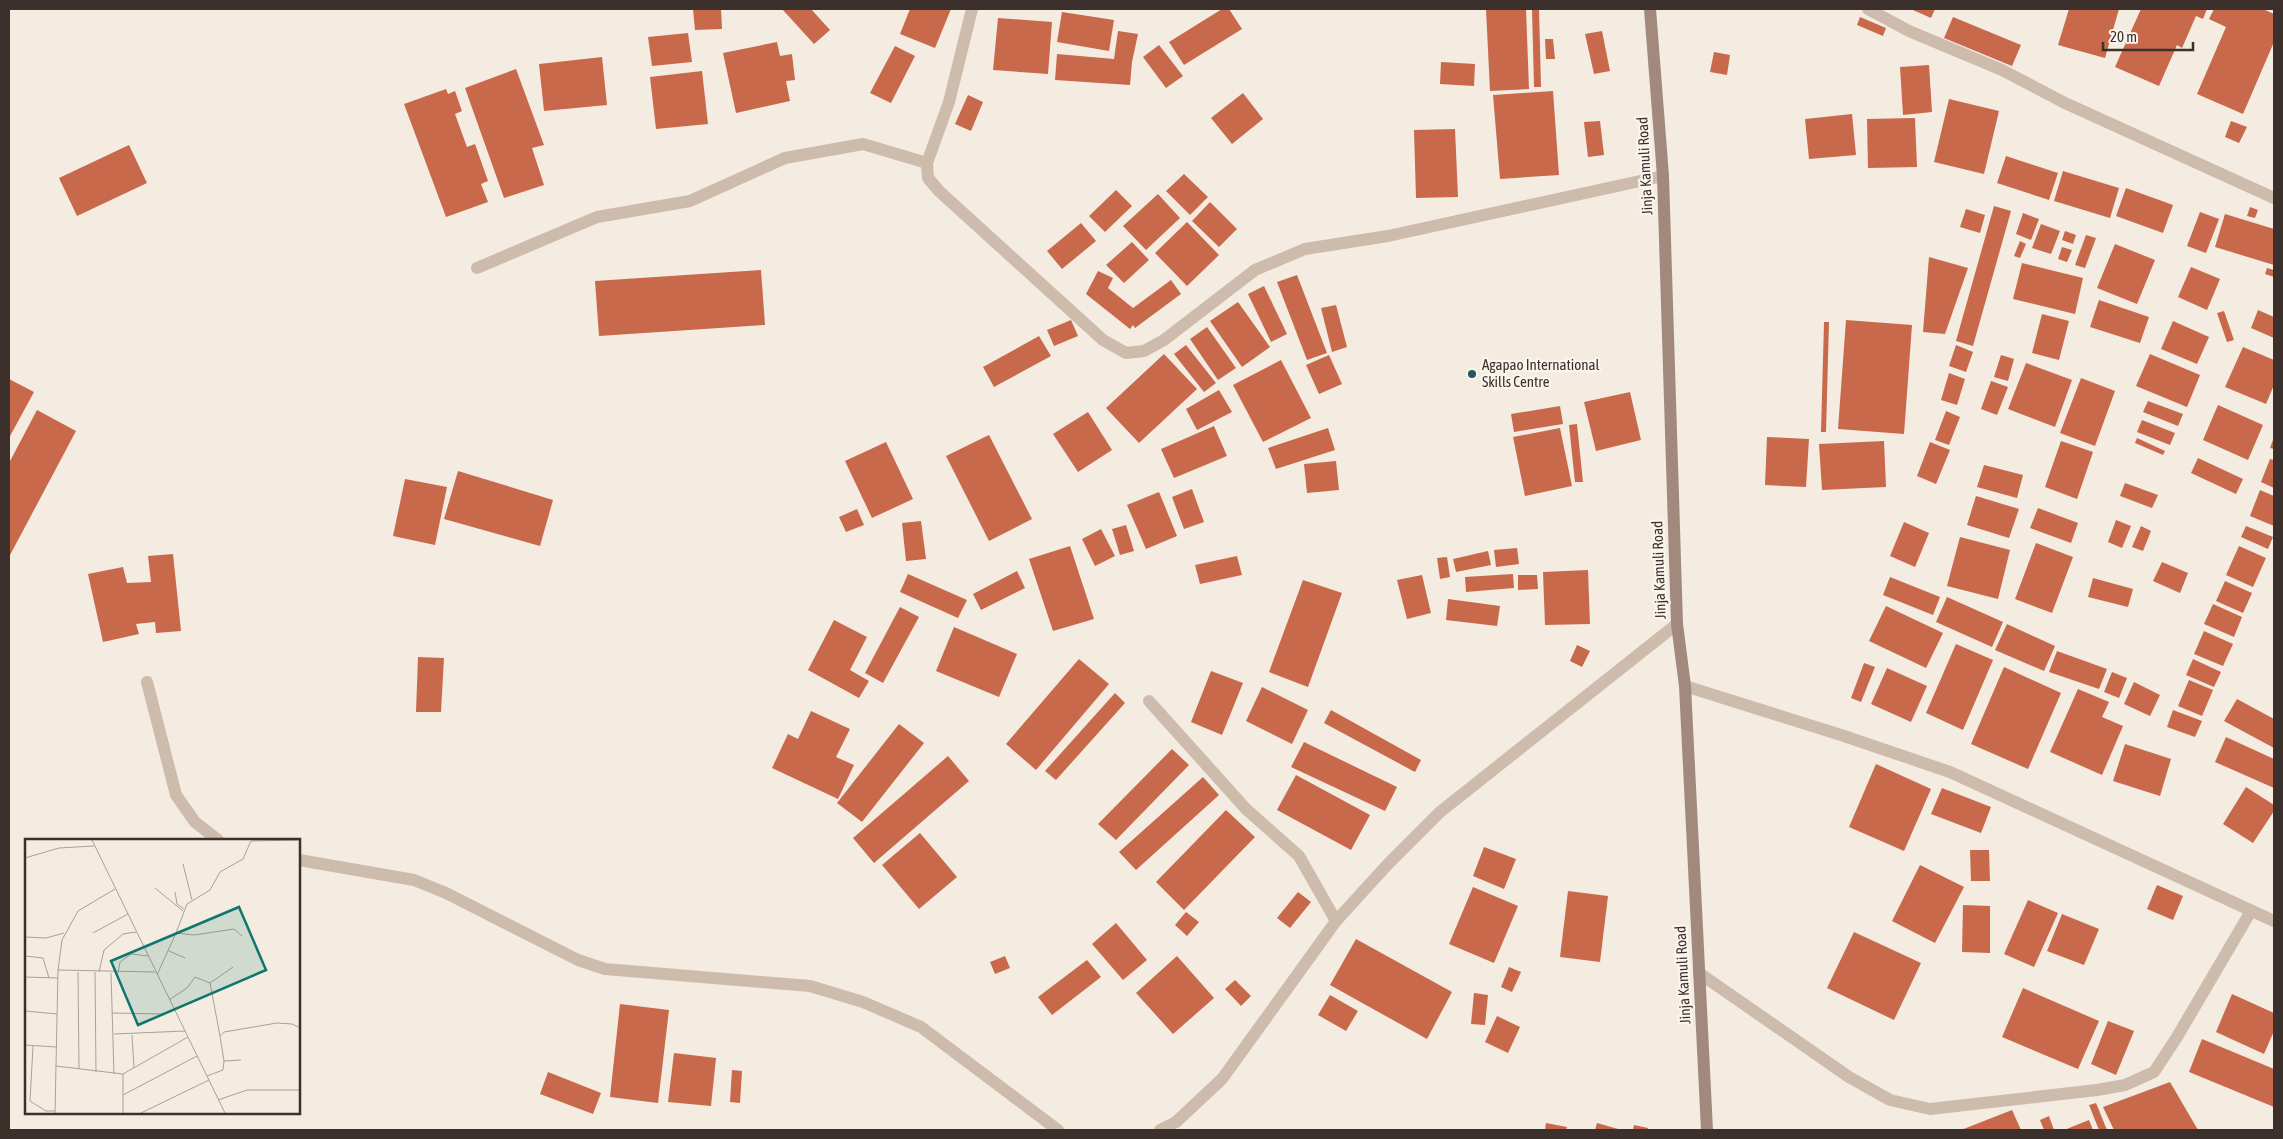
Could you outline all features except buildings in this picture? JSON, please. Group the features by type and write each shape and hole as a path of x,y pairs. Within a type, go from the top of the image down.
{"main road":[{"name":"Jinja Kamuli Road","path":"1650,9 1663,176 1677,624 1685,686 1706,1130"}],"street":[{"path":"972,9 949,102 927,163 928,178 1103,340 1126,353 1144,351 1164,340 1255,270 1305,249 1388,236 1663,176"},
{"path":"1868,9 1909,31 2002,70 2065,103 2274,198"},
{"path":"477,268 597,217 690,201 785,158 863,144 927,163"},
{"path":"1160,1130 1176,1122 1222,1080 1336,921 1388,864 1440,812 1677,624"},
{"path":"147,682 176,795 195,822 217,839"},
{"path":"1685,686 1842,734 1950,772 2274,921"},
{"path":"1148,701 1246,809 1299,856 1336,921"},
{"path":"300,860 414,880 446,892 578,960 605,969 810,986 864,1002 921,1027 1058,1130"},
{"path":"1699,973 1849,1077 1890,1100 1930,1109 1959,1106 2097,1090 2125,1084 2154,1072 2177,1037 2251,911"}],"place":[{"name":"Agapao International Skills Centre","path":"1472,374"}]}
